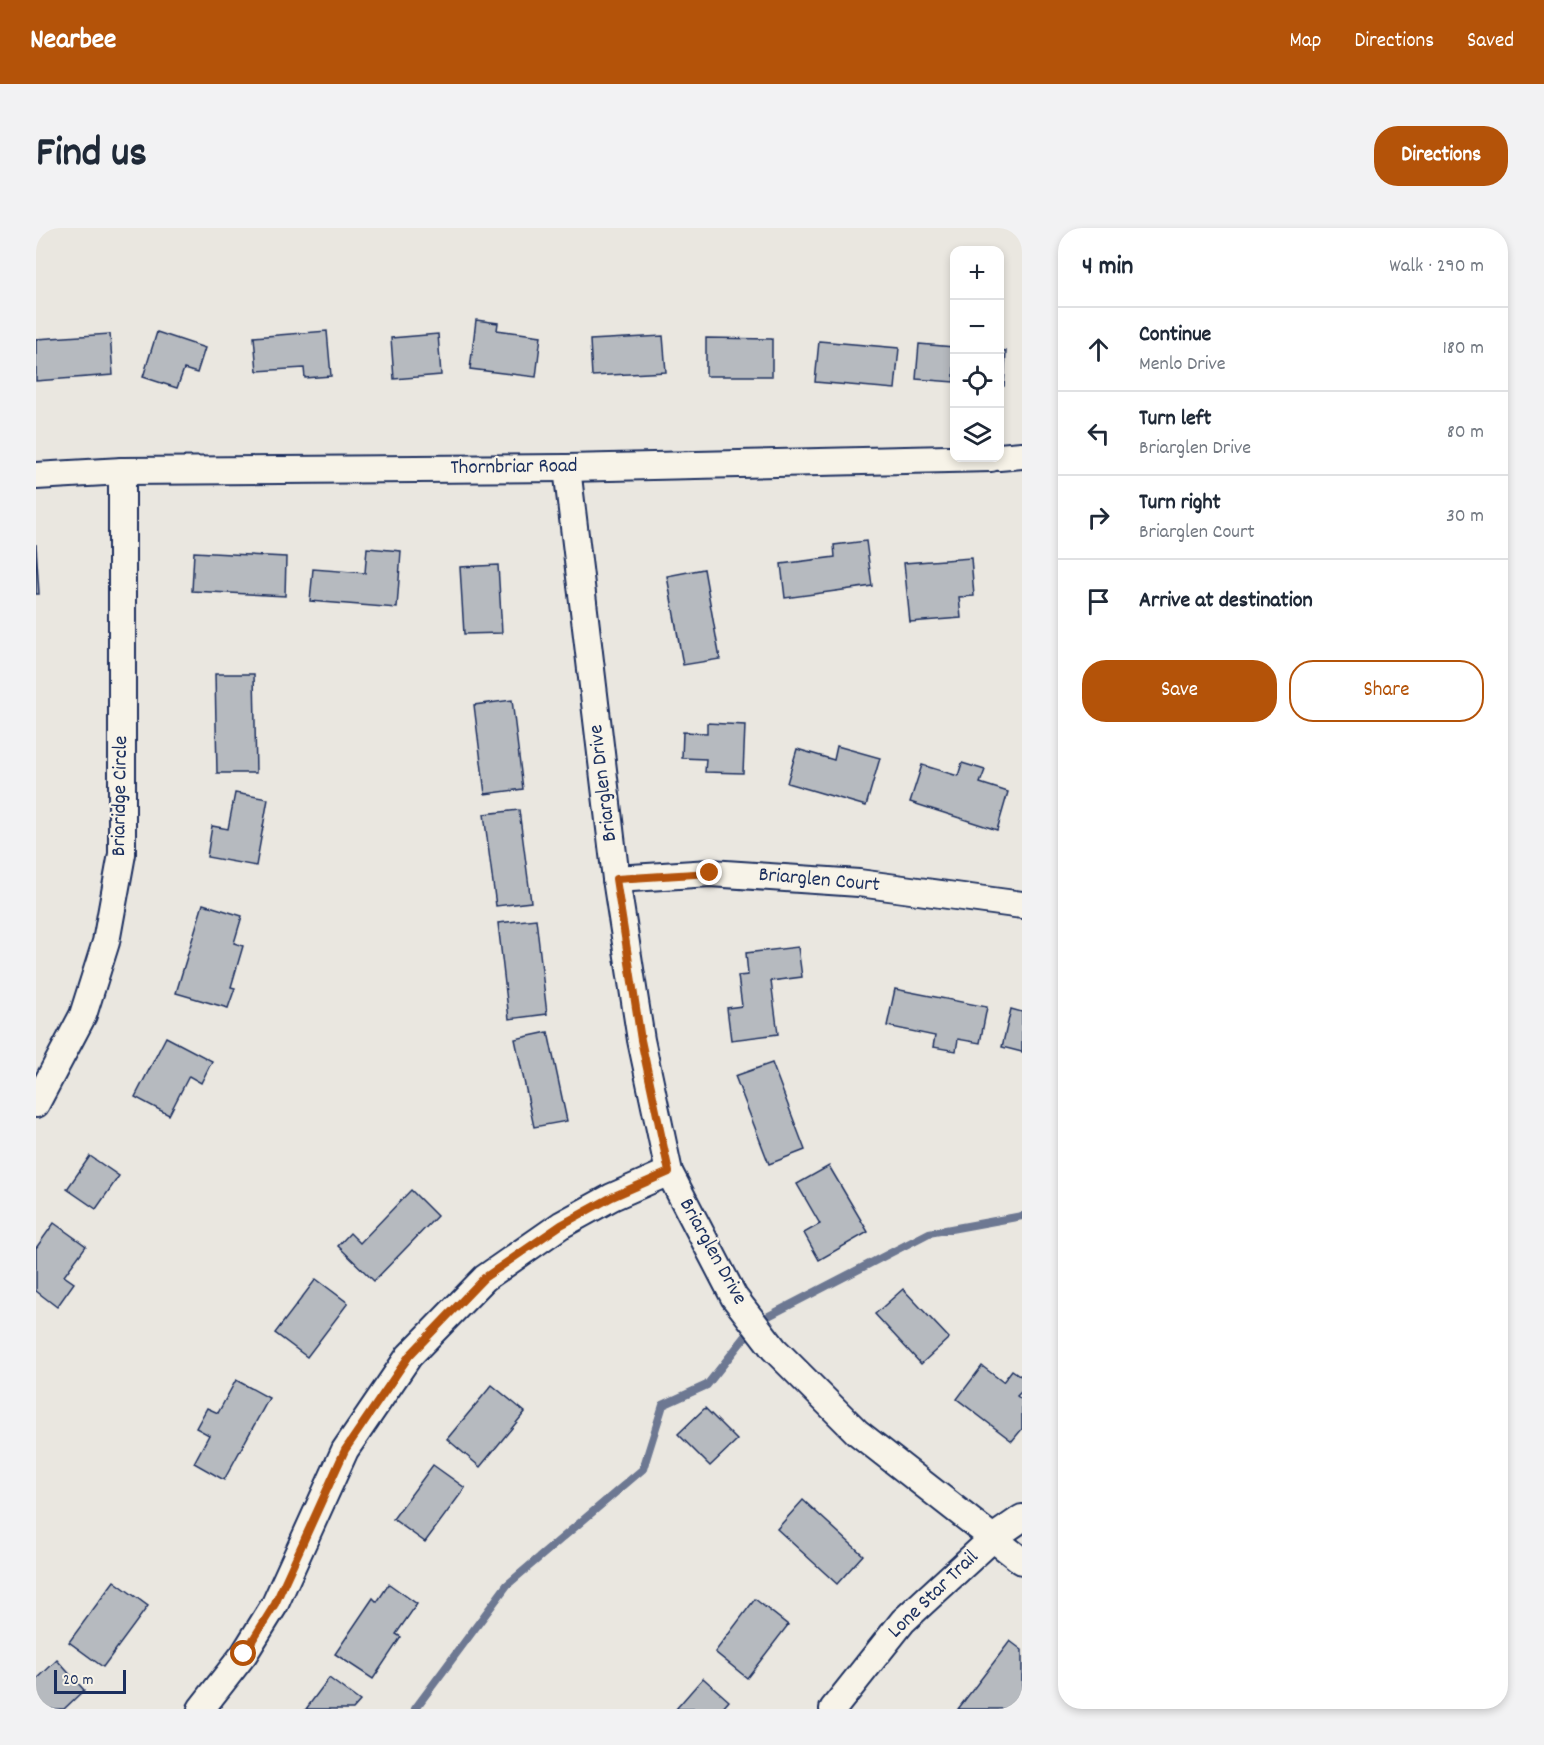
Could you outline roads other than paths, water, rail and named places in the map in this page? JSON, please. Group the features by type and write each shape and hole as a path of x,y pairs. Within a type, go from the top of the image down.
{"street":[{"path":"1004,457 1022,455"},
{"name":"Thornbriar Road","path":"36,476 122,471 567,468 950,459"},
{"name":"Briarglen Drive","path":"567,468 616,879 641,1040 669,1172 734,1297 774,1349 857,1432 1022,1561"},
{"name":"Briaridge Circle","path":"36,1104 82,1015 106,942 122,854 122,471"},
{"name":"Briarglen Court","path":"616,879 710,873 859,883 1022,905"},
{"path":"201,1709 244,1654 275,1604 345,1450 409,1356 484,1278 561,1225 612,1197 669,1172"},
{"name":"Lone Star Trail","path":"833,1709 903,1621 993,1539 1022,1518"}],"waterway":[{"path":"415,1709 507,1585 643,1469 663,1405 707,1385 757,1322 929,1233 1022,1216"}]}
